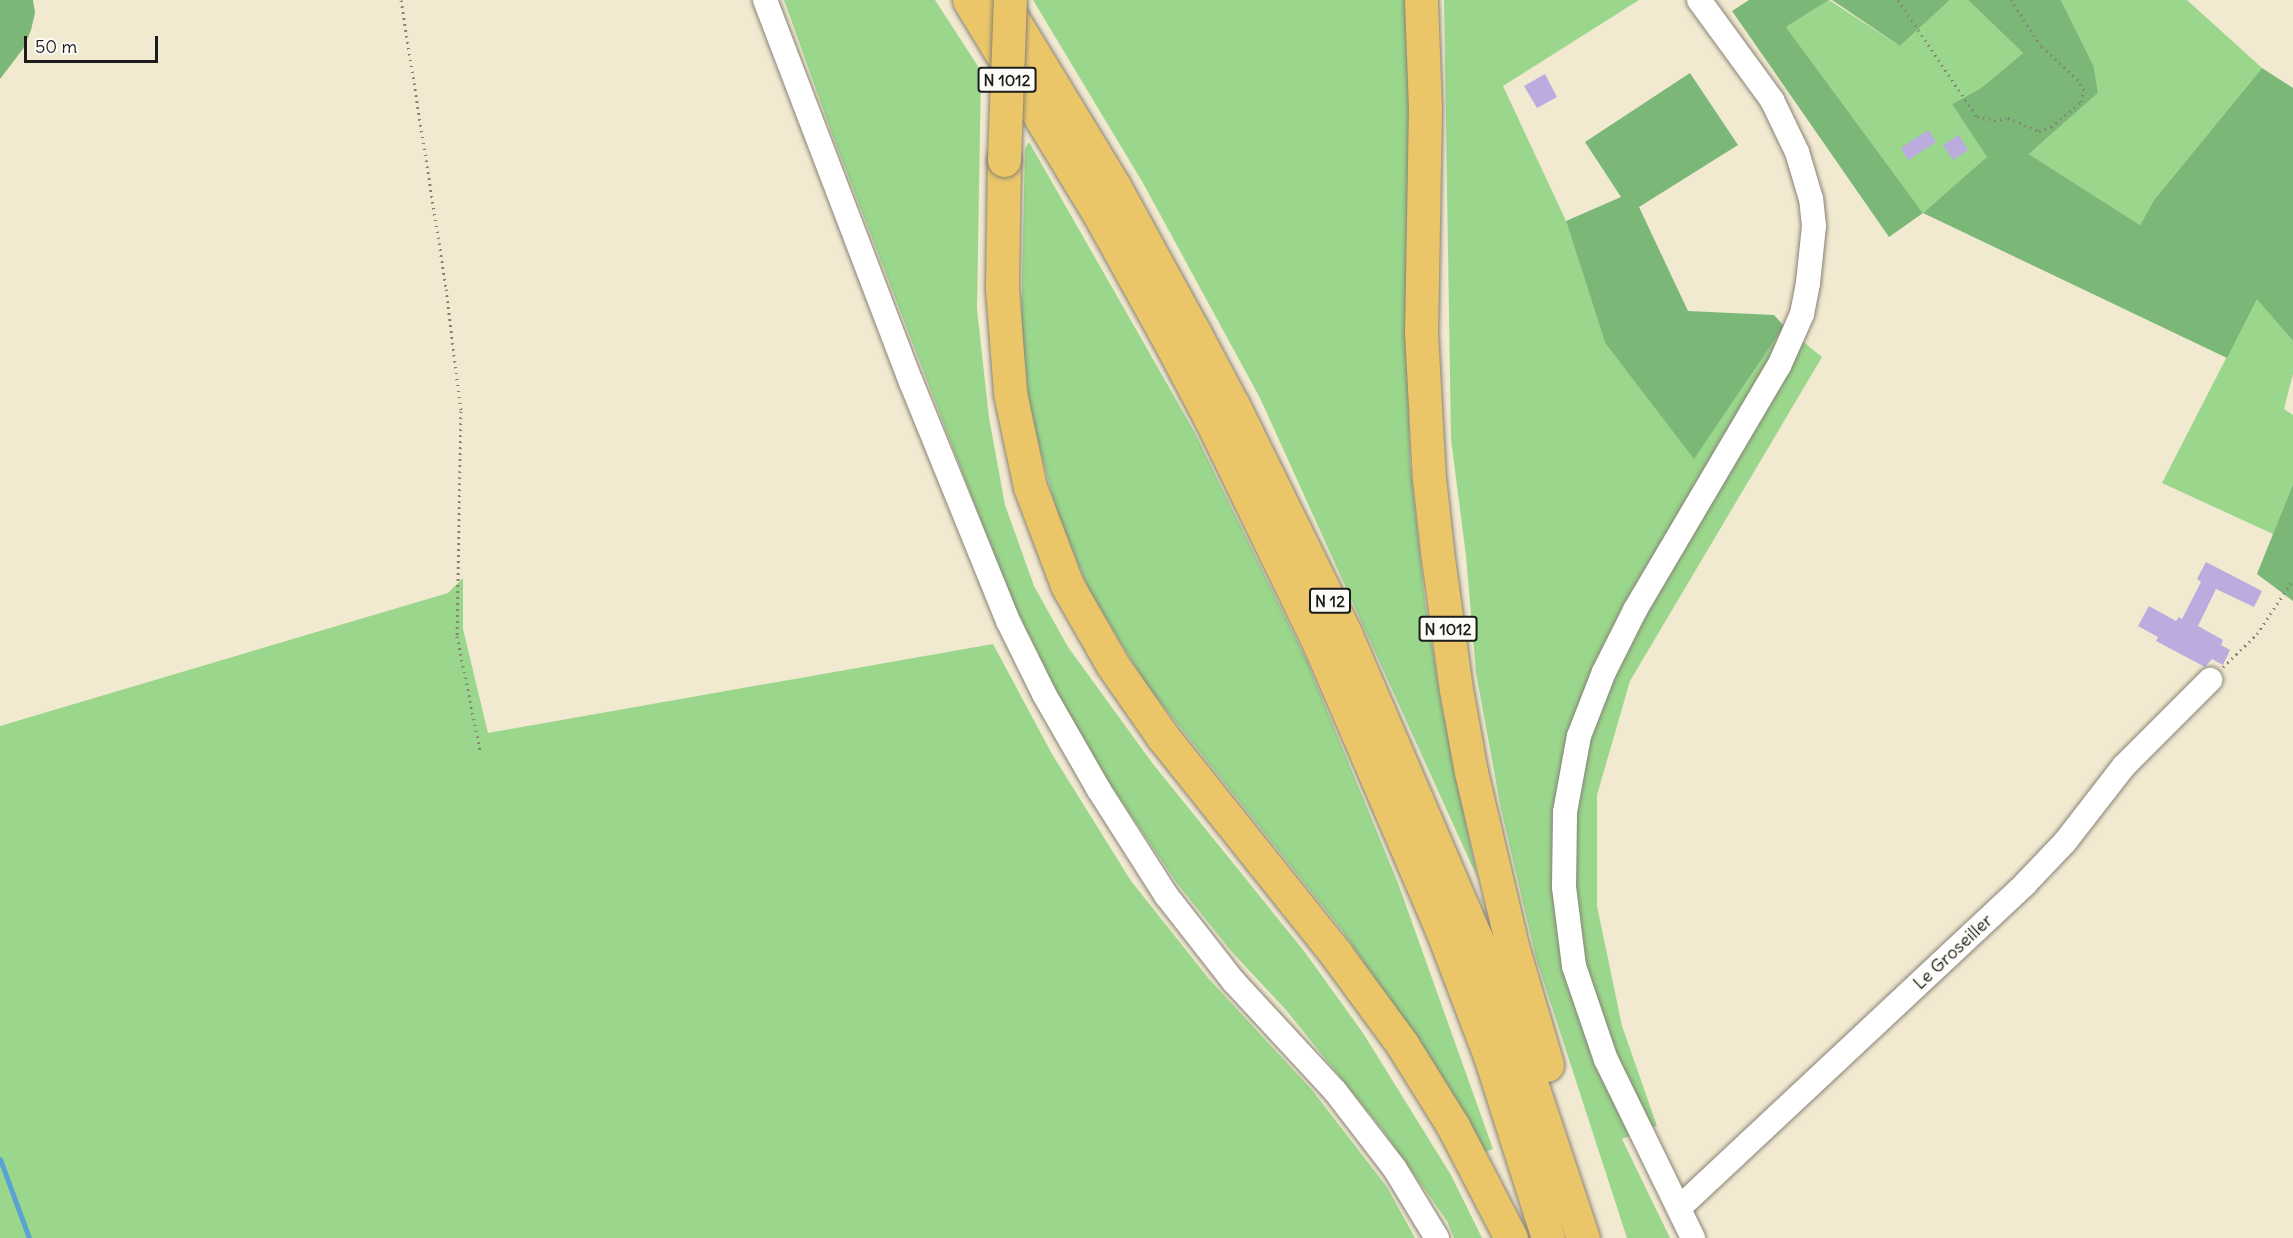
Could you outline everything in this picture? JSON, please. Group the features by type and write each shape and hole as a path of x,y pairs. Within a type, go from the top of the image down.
{"highway":[{"name":"N 12","path":"969,0 1098,212 1163,329 1210,418 1321,648 1442,930 1490,1056 1548,1238"},
{"name":"N 12","path":"1001,0 1114,186 1188,320 1239,417 1345,633 1475,936 1520,1050 1583,1238"},
{"name":"N 1012","path":"1010,0 1002,288 1010,393 1030,487 1067,585 1112,664 1163,736 1336,954 1402,1044 1453,1126 1511,1238"},
{"name":"N 1012","path":"1421,0 1425,108 1421,256 1424,406 1437,550 1456,689 1473,783 1512,946 1542,1053 1603,1238"}],"street":[{"path":"765,0 915,393 1008,621 1044,693 1099,790 1166,895 1234,982 1335,1091 1395,1169 1437,1238"},
{"path":"1693,1238 1606,1059 1574,966 1564,887 1565,812 1580,736 1604,672 1635,610 1779,366 1802,314 1808,283 1814,226 1810,199 1797,152 1772,100 1699,0"},
{"name":"Le Groseiller","path":"1679,1208 2025,884 2065,842 2124,766 2210,680"}],"path":[{"path":"401,0 446,289 461,411 456,636 480,750"},
{"path":"1898,0 1977,117 1994,120 2008,118 2039,131 2051,127 2081,102 2084,90 2078,80 2041,46 2011,0"},
{"path":"2210,680 2257,634 2293,580"}],"green space":[{"path":"0,0 33,0 35,13 23,49 0,79"},
{"path":"784,0 935,0 981,71 977,309 989,418 1005,505 1034,586 1068,647 1153,764 1304,951 1363,1033 1451,1175 1482,1238 1454,1238 1447,1221 1382,1129 1286,1010 1231,951 1176,882 1100,769 1056,691 1012,601 832,134"},
{"path":"1033,0 1407,0 1410,26 1407,318 1410,462 1425,601 1442,708 1477,877 1260,398 1143,183"},
{"path":"1444,0 1639,0 1503,86 1566,221 1605,343 1694,458 1784,326 1822,357 1630,681 1597,795 1597,906 1622,1026 1657,1126 1622,1139 1670,1238 1627,1238 1536,958 1501,809 1476,673 1466,556 1451,439"},
{"path":"1749,0 1829,0 1786,27 1923,213 1889,237 1732,11"},
{"path":"1829,0 1900,46 1950,0 1968,0 2023,53 1981,88 1952,104 1988,157 1923,213 1786,27"},
{"path":"1832,0 1950,0 1900,46"},
{"path":"1968,0 2061,0 2094,67 2098,93 2029,154 2140,225 2154,200 2262,68 2293,88 2293,341 2257,299 2227,358 1923,213 1987,157 1952,104 1981,88 2023,53"},
{"path":"2061,0 2187,0 2262,68 2154,200 2140,225 2029,154 2098,93 2094,67"},
{"path":"1690,73 1738,145 1639,207 1688,311 1774,315 1784,326 1694,459 1605,343 1566,221 1621,197 1585,142"},
{"path":"1029,142 1194,431 1306,659 1398,883 1493,1149 1485,1152 1435,1065 1341,929 1148,687 1090,592 1057,512 1030,412 1021,325 1025,149"},
{"path":"2257,298 2293,341 2293,374 2284,409 2293,415 2293,484 2273,534 2162,483"},
{"path":"2293,484 2293,601 2257,574"},
{"path":"463,578 463,629 488,733 993,644 1052,754 1131,881 1209,979 1312,1090 1387,1187 1415,1238 0,1238 0,726 448,593"}],"building":[{"path":"1545,74 1557,97 1537,108 1524,86"},
{"path":"1928,130 1936,142 1908,160 1901,148"},
{"path":"1959,135 1968,150 1953,160 1943,145"},
{"path":"2206,562 2262,591 2254,607 2216,589 2198,626 2223,640 2221,645 2230,650 2223,665 2212,659 2205,667 2156,641 2158,637 2138,626 2149,606 2176,621 2179,617 2182,619 2201,582 2197,579"}],"waterway":[{"path":"0,1159 29,1238"}]}
